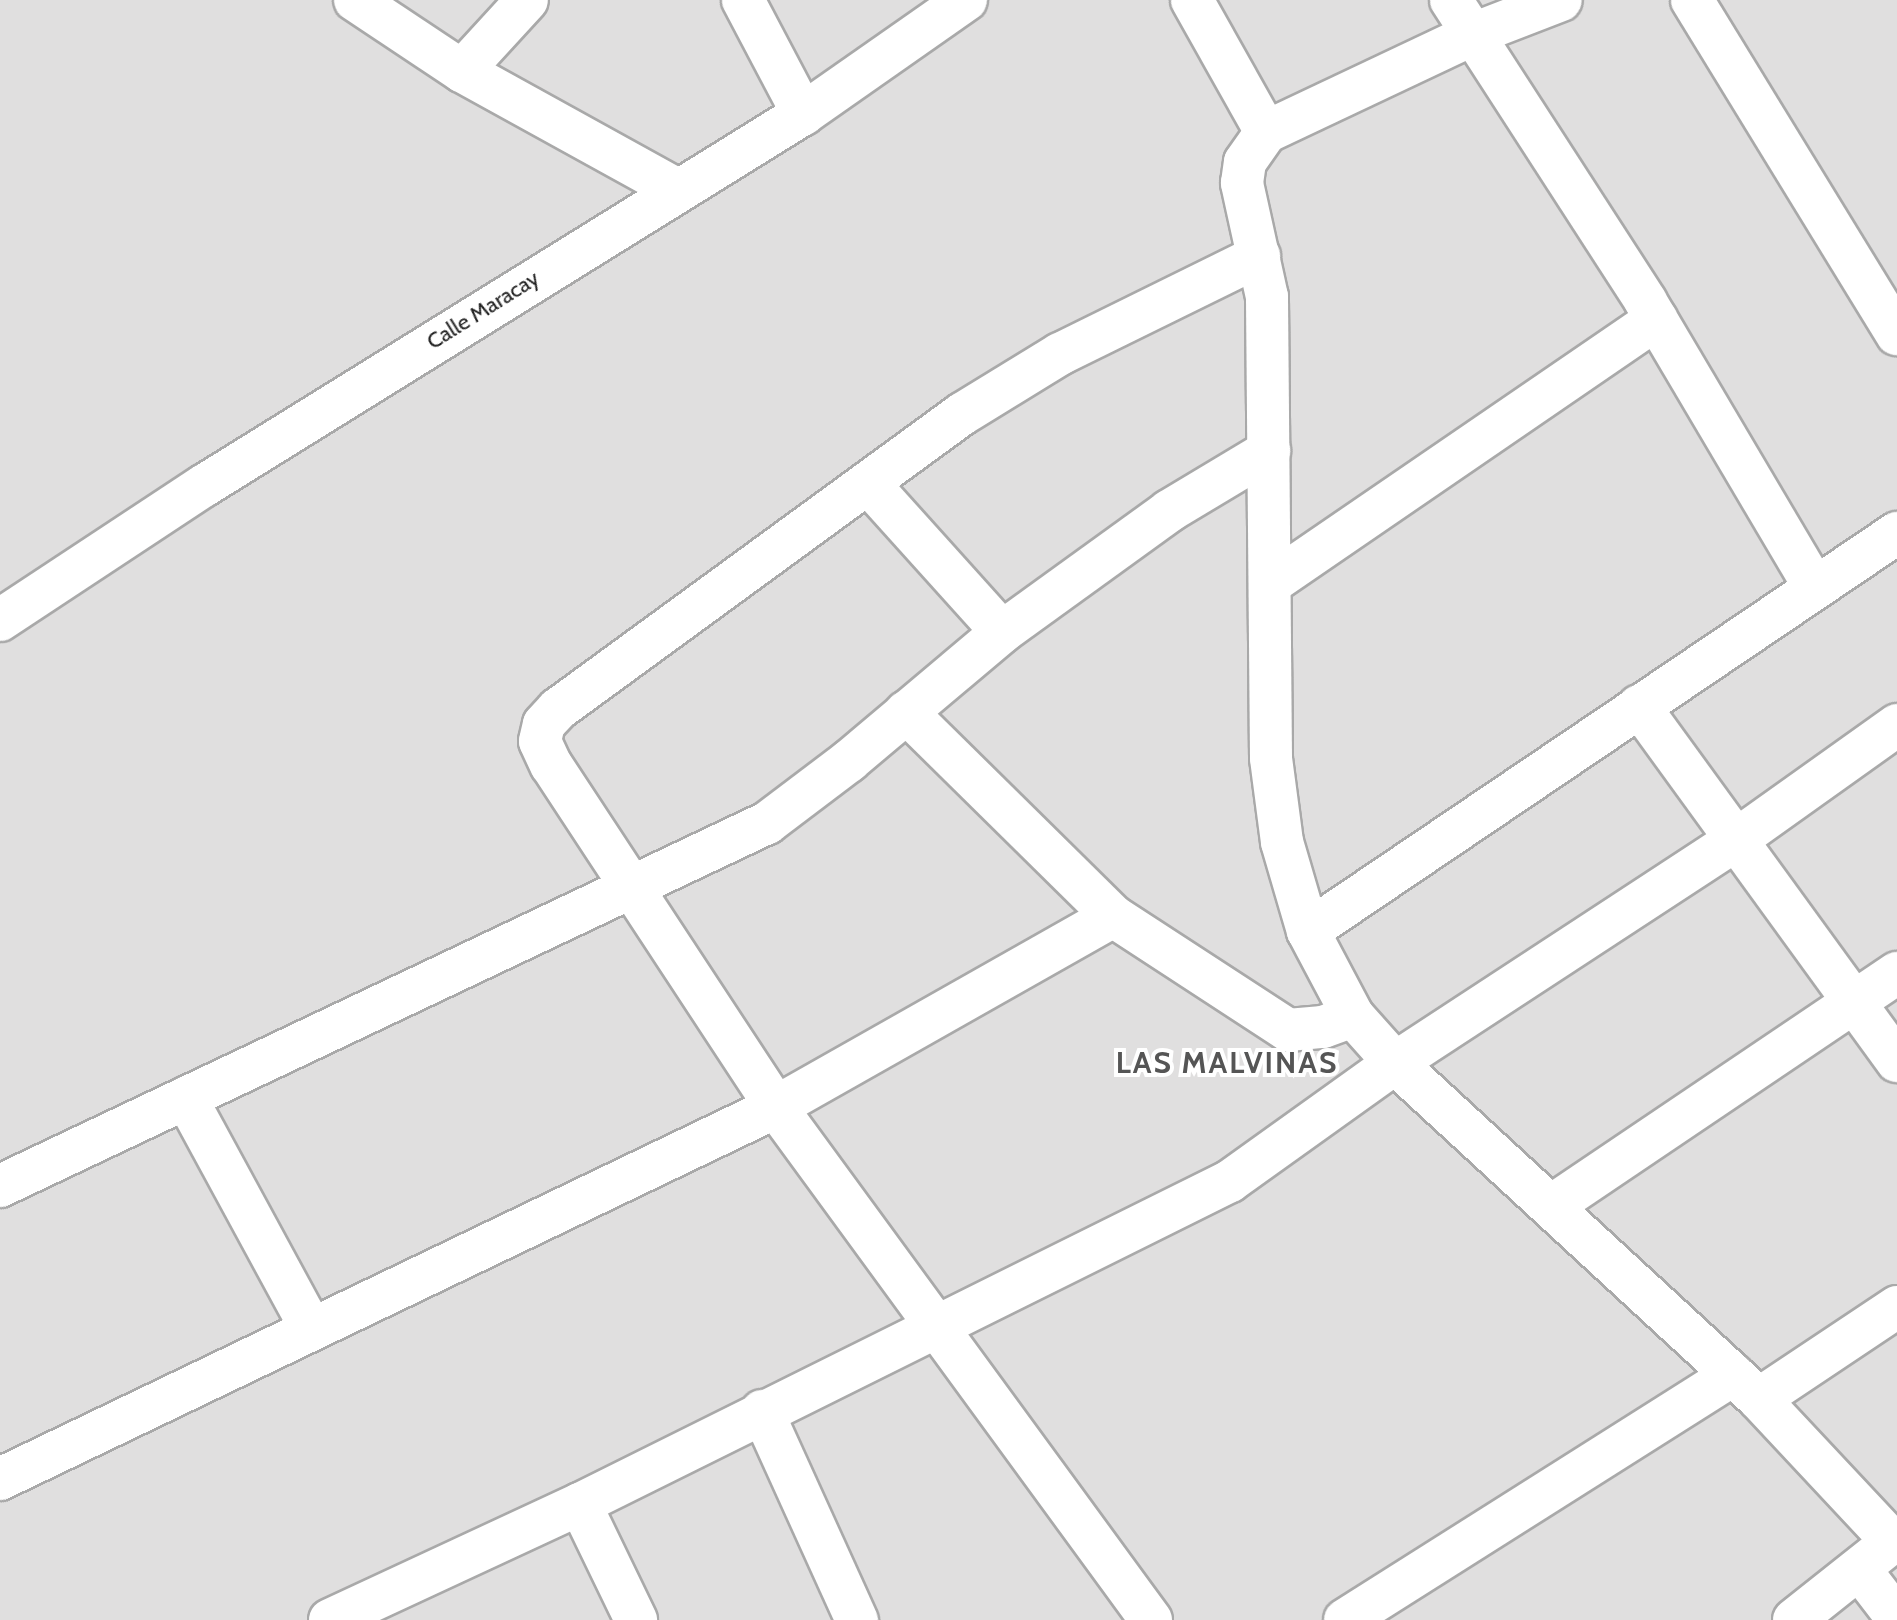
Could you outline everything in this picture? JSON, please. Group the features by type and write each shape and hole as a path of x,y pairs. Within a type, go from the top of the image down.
{"street":[{"path":"355,0 462,71 676,189"},
{"path":"462,71 527,0"},
{"path":"743,0 803,114"},
{"name":"Calle Maracay","path":"0,620 676,189 803,114 966,0"},
{"path":"1192,0 1266,132"},
{"path":"1561,0 1462,17 1266,132 1245,162 1242,183 1267,297 1271,758 1282,842 1308,931 1353,1016 1395,1063 1553,1205 1746,1387 1895,1540 1861,1571 1794,1620"},
{"path":"1692,0 1897,334"},
{"path":"1462,17 1656,319 1815,588"},
{"path":"1151,1620 776,1107 551,765 540,741 544,724 962,414 1060,354 1259,256"},
{"path":"1271,583 1656,319"},
{"path":"0,1186 767,823 1002,632 1169,511 1269,451"},
{"path":"868,483 1002,632"},
{"path":"1308,931 1897,533"},
{"path":"1639,706 1897,1061"},
{"path":"906,712 1113,916 1288,1030 1323,1027 1353,1016"},
{"path":"330,1620 580,1504 1230,1181 1395,1063 1736,840 1897,725"},
{"path":"0,1479 776,1107 1113,916"},
{"path":"1553,1205 1897,973"},
{"path":"186,1098 311,1328"},
{"path":"1345,1620 1746,1387 1897,1307"},
{"path":"762,1411 857,1620"},
{"path":"580,1504 636,1620"},
{"path":"1861,1571 1897,1618"}],"shaded area":[{"path":"0,0 1897,0 1897,1620 0,1620"}],"district":[{"name":"LAS MALVINAS","path":"1227,1063"}]}
